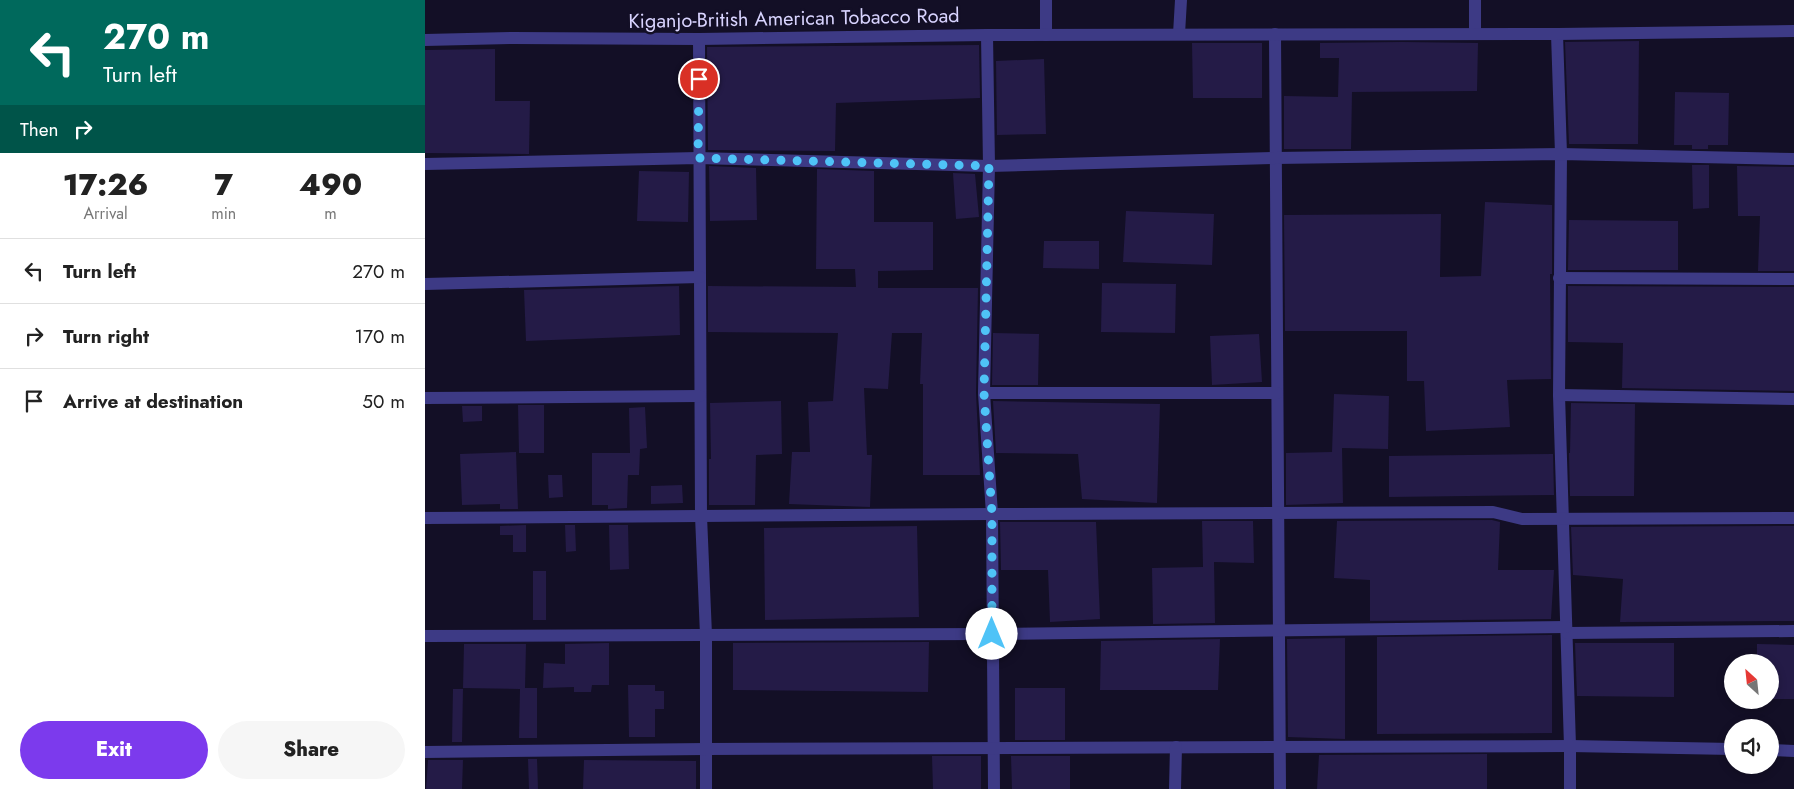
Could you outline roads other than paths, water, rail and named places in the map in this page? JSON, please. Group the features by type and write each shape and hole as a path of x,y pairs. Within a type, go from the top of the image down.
{"street":[{"path":"1046,0 1046,35"},
{"path":"1179,34 1181,0"},
{"path":"1475,0 1475,34"},
{"name":"Kiganjo-British American Tobacco Road","path":"425,40 1794,31"},
{"path":"1275,34 1280,789"},
{"path":"1557,34 1561,154 1559,395 1570,789"},
{"path":"987,35 989,166 984,393 992,514 994,789"},
{"path":"699,39 701,516 706,636 706,789"},
{"path":"425,164 698,158 989,166 1275,158 1561,154 1794,158"},
{"path":"425,284 700,277"},
{"path":"1559,278 1794,279"},
{"path":"984,393 1277,393"},
{"path":"1559,395 1794,399"},
{"path":"425,398 700,396"},
{"path":"425,518 1493,512 1522,519 1794,518"},
{"path":"425,636 992,634 1279,629 1794,632"},
{"path":"425,752 706,749 1570,746 1724,750"},
{"path":"1175,789 1176,747"},
{"path":"1779,750 1794,751"}]}
